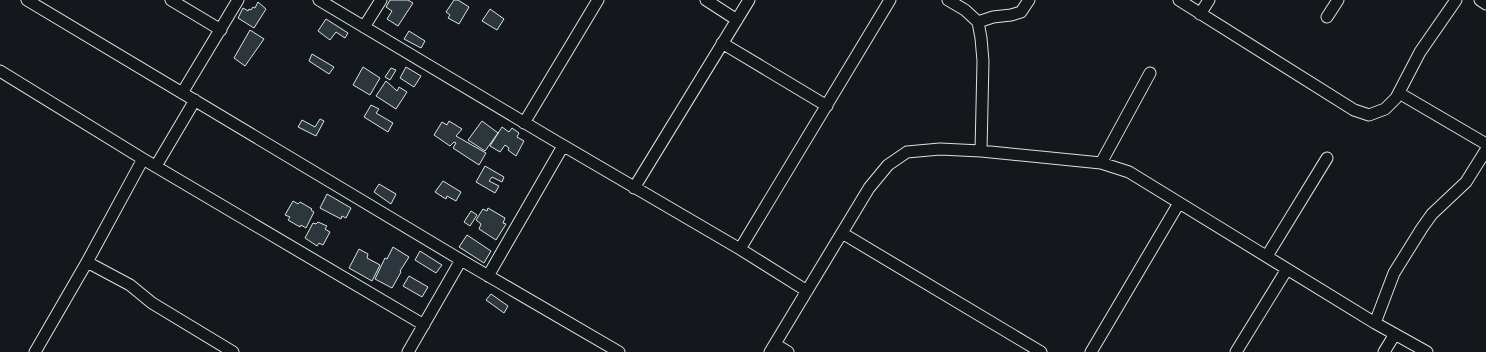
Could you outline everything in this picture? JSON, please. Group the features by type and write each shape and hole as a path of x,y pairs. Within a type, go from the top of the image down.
{"street":[{"path":"27,0 461,260 619,352"},
{"path":"171,0 221,30"},
{"path":"182,93 238,0"},
{"path":"319,0 524,123 740,249 807,291"},
{"path":"364,27 381,0"},
{"path":"524,123 598,0"},
{"path":"706,0 737,20"},
{"path":"634,188 749,0"},
{"path":"740,249 890,0"},
{"path":"948,0 965,10 978,22 983,61 981,151"},
{"path":"978,22 993,17 1021,12 1029,0"},
{"path":"1179,0 1354,110 1369,115 1384,109 1396,98 1420,52 1456,0"},
{"path":"1200,14 1209,0"},
{"path":"1327,17 1338,0"},
{"path":"1480,0 1486,4"},
{"path":"722,43 826,106"},
{"path":"0,71 143,159 424,324"},
{"path":"1101,163 1150,73"},
{"path":"1399,93 1486,144"},
{"path":"156,166 195,100"},
{"path":"488,276 563,146"},
{"path":"788,352 772,348 869,188 888,165 907,152 940,149 981,151 1101,163 1129,172 1375,323 1427,352"},
{"path":"1375,323 1394,273 1418,234 1432,214 1466,182 1486,150"},
{"path":"1267,256 1326,158"},
{"path":"35,352 87,262 143,159"},
{"path":"1091,352 1179,203"},
{"path":"842,233 1041,352"},
{"path":"408,352 461,260"},
{"path":"87,262 130,285 152,303 233,352"},
{"path":"1236,352 1287,269"},
{"path":"1384,352 1395,334"}],"building":[{"path":"390,0 408,0 413,3 398,26 387,19 392,11 386,7"},
{"path":"454,0 458,0 469,7 459,24 448,18 450,15 446,12"},
{"path":"258,2 266,9 254,28 238,18 243,8 248,11 249,9 251,10 253,7 255,8"},
{"path":"490,9 504,19 497,30 482,21"},
{"path":"326,19 348,33 345,38 336,32 330,40 318,31"},
{"path":"250,30 264,39 245,66 234,58"},
{"path":"409,31 425,41 421,48 404,39"},
{"path":"312,54 334,67 329,74 309,61"},
{"path":"363,67 380,78 370,95 353,85"},
{"path":"406,67 421,76 414,87 400,78"},
{"path":"391,68 396,70 390,80 385,77"},
{"path":"386,81 397,91 399,87 407,92 396,109 376,96"},
{"path":"371,105 379,109 376,113 393,123 388,132 364,117"},
{"path":"320,119 324,121 316,136 298,127 302,120 315,127"},
{"path":"449,121 462,129 456,136 486,153 479,165 453,148 456,143 454,142 450,146 434,135 442,122 447,125"},
{"path":"482,121 498,133 485,151 468,140"},
{"path":"502,127 509,132 512,128 519,133 517,137 524,141 516,156 508,150 509,148 505,145 500,152 490,146"},
{"path":"485,166 504,177 502,182 492,177 489,181 499,186 495,193 476,182"},
{"path":"443,181 461,192 456,201 447,196 446,199 435,192"},
{"path":"379,184 396,194 391,204 374,192"},
{"path":"327,194 351,208 346,218 342,216 341,219 320,208"},
{"path":"293,201 298,204 300,202 312,209 311,210 314,212 306,228 301,225 300,227 288,220 290,217 285,215"},
{"path":"488,208 505,218 503,223 506,224 496,240 479,229 481,224 476,220 483,209 487,211"},
{"path":"471,211 477,215 470,226 464,222"},
{"path":"318,222 327,226 325,229 330,232 323,245 319,243 317,246 305,238 313,223 316,224"},
{"path":"467,235 491,251 484,263 459,247"},
{"path":"393,247 409,257 392,288 375,279 385,258 387,259"},
{"path":"359,249 368,254 367,258 380,265 372,281 349,268"},
{"path":"420,251 442,265 436,273 415,260"},
{"path":"409,276 428,287 422,297 403,286"},
{"path":"491,294 508,306 504,313 486,300"}]}
